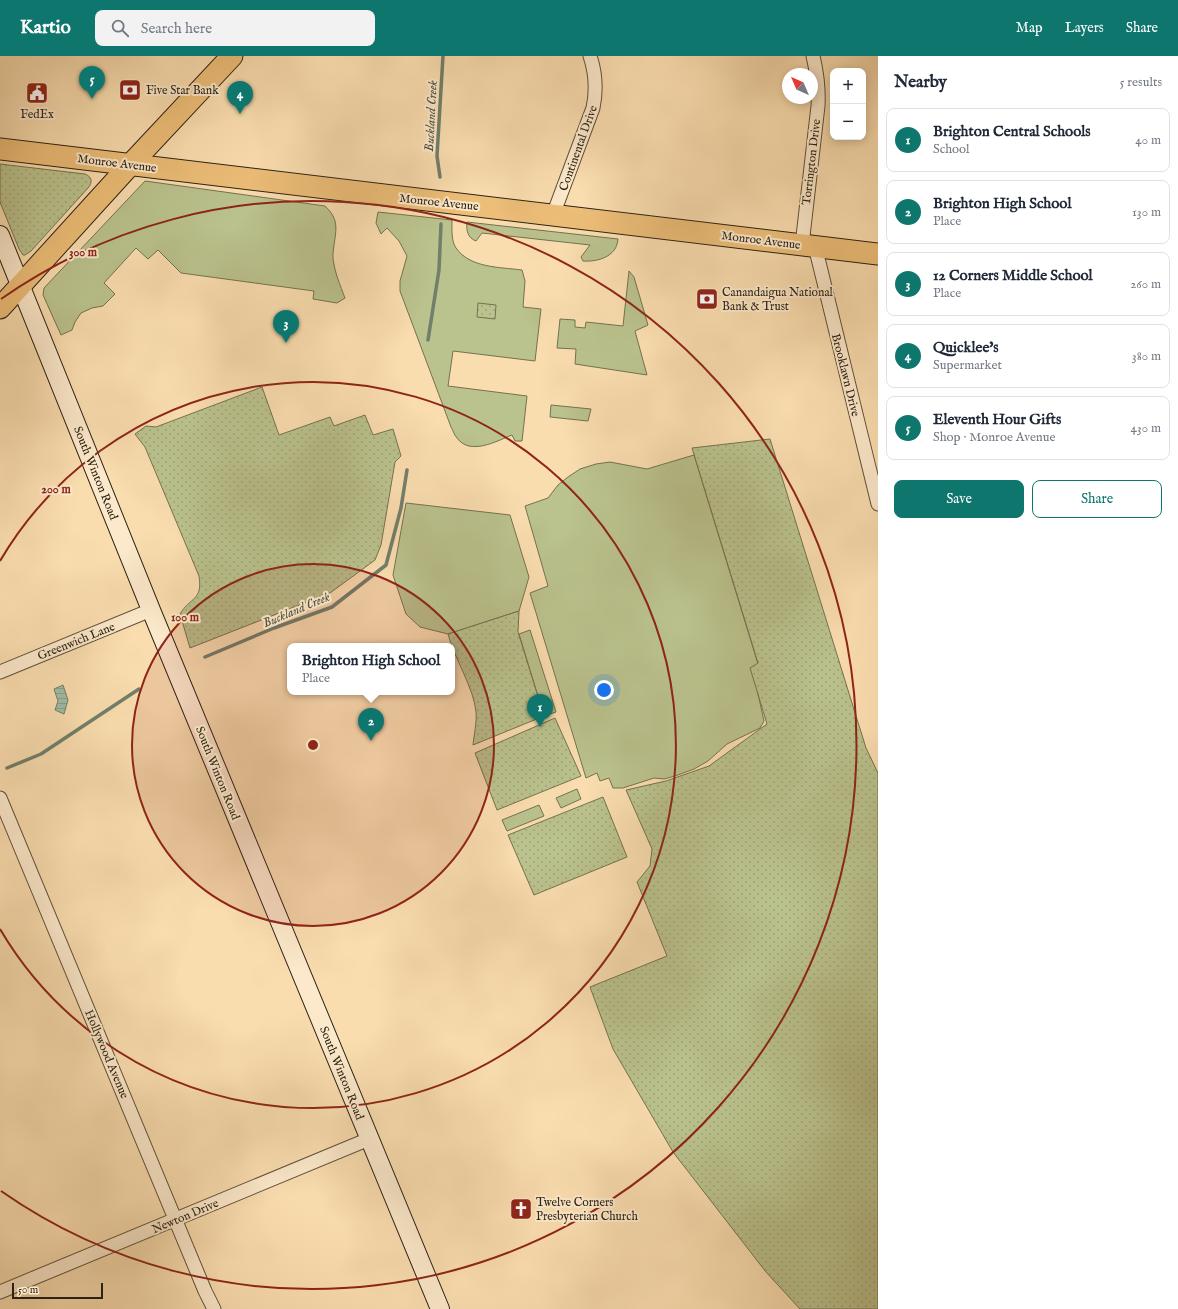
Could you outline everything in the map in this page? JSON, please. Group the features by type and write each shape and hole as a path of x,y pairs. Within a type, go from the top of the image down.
{"main road":[{"path":"0,308 130,165 232,56"},
{"name":"Monroe Avenue","path":"0,149 878,254"},
{"name":"South Winton Road","path":"0,236 151,610 440,1309"}],"street":[{"name":"Continental Drive","path":"553,215 594,108 596,80 590,56"},
{"name":"Torrington Drive","path":"808,245 819,91 813,56"},
{"name":"Brooklawn Drive","path":"808,245 878,504"},
{"name":"Greenwich Lane","path":"0,672 151,610"},
{"name":"Hollywood Avenue","path":"0,798 214,1309"},
{"name":"Newton Drive","path":"0,1292 369,1139"}],"shaded area":[{"path":"0,164 85,174 91,180 91,184 88,188 31,251 25,255 23,255 19,249 0,202"},
{"path":"145,181 325,206 335,221 336,231 333,259 336,274 345,298 337,303 313,299 314,291 181,273 158,250 148,259 136,248 104,283 115,294 103,306 92,308 81,313 72,330 61,335 43,295 44,288"},
{"path":"378,212 452,220 453,242 462,255 477,263 522,270 525,281 523,307 541,309 535,361 453,351 448,386 527,396 522,441 515,441 512,435 484,446 476,447 462,443 455,435 400,291 400,281 407,256 399,241 387,228 381,234 376,223"},
{"path":"467,222 618,239 617,245 610,254 594,261 583,261 581,257 590,245 482,233 476,241 468,234"},
{"path":"629,271 634,277 648,325 635,331 647,375 575,364 576,349 557,348 560,319 575,320 575,327 585,328 586,322 623,326"},
{"path":"478,303 496,305 495,319 477,317"},
{"path":"262,387 279,435 330,417 334,426 365,415 373,435 393,429 401,456 395,462 381,545 375,560 330,593 190,648 180,614 197,595 200,584 199,576 145,447 135,434 146,426 156,427"},
{"path":"551,405 591,409 588,421 550,417"},
{"path":"770,439 866,748 878,773 878,1309 800,1309 766,1272 673,1152 613,1049 590,987 667,956 637,882 650,866 652,849 626,790 666,781 709,766 767,724 750,668 758,663 692,448"},
{"path":"694,455 758,664 758,694 764,721 760,728 727,744 708,761 694,769 664,779 654,778 623,788 613,788 609,778 600,781 597,773 586,778 530,593 548,586 525,506 548,498 558,485 568,477 580,469 596,464 610,462 647,469"},
{"path":"406,503 510,515 529,577 519,611 448,634 420,627 406,614 393,575"},
{"path":"519,611 518,632 544,716 473,745 476,712 472,693 455,653 455,643 451,643 448,634"},
{"path":"530,630 556,712 544,716 519,634"},
{"path":"63,685 68,700 64,714 55,710 58,701 54,689"},
{"path":"555,718 581,776 497,810 475,753"},
{"path":"577,789 581,799 561,808 556,798"},
{"path":"603,797 627,857 534,895 508,835"},
{"path":"539,805 544,816 507,831 502,820"}],"waterway":[{"name":"Buckland Creek","path":"440,177 437,156 443,56"},
{"name":"Buckland Creek","path":"428,340 439,270 441,224"},
{"name":"Buckland Creek","path":"205,657 274,628 332,607 386,565 401,508 407,470"},
{"path":"7,768 41,754 139,689"}],"place":[{"name":"Five Star Bank","path":"130,90"},
{"name":"FedEx","path":"37,93"},
{"name":"Eleventh Hour Gifts","path":"92,99"},
{"name":"Quicklee's","path":"240,114"},
{"name":"Canandaigua National Bank & Trust","path":"707,299"},
{"name":"12 Corners Middle School","path":"286,343"},
{"name":"Brighton Central Schools","path":"540,727"},
{"name":"Brighton High School","path":"371,741"},
{"name":"Twelve Corners Presbyterian Church","path":"521,1209"}]}
